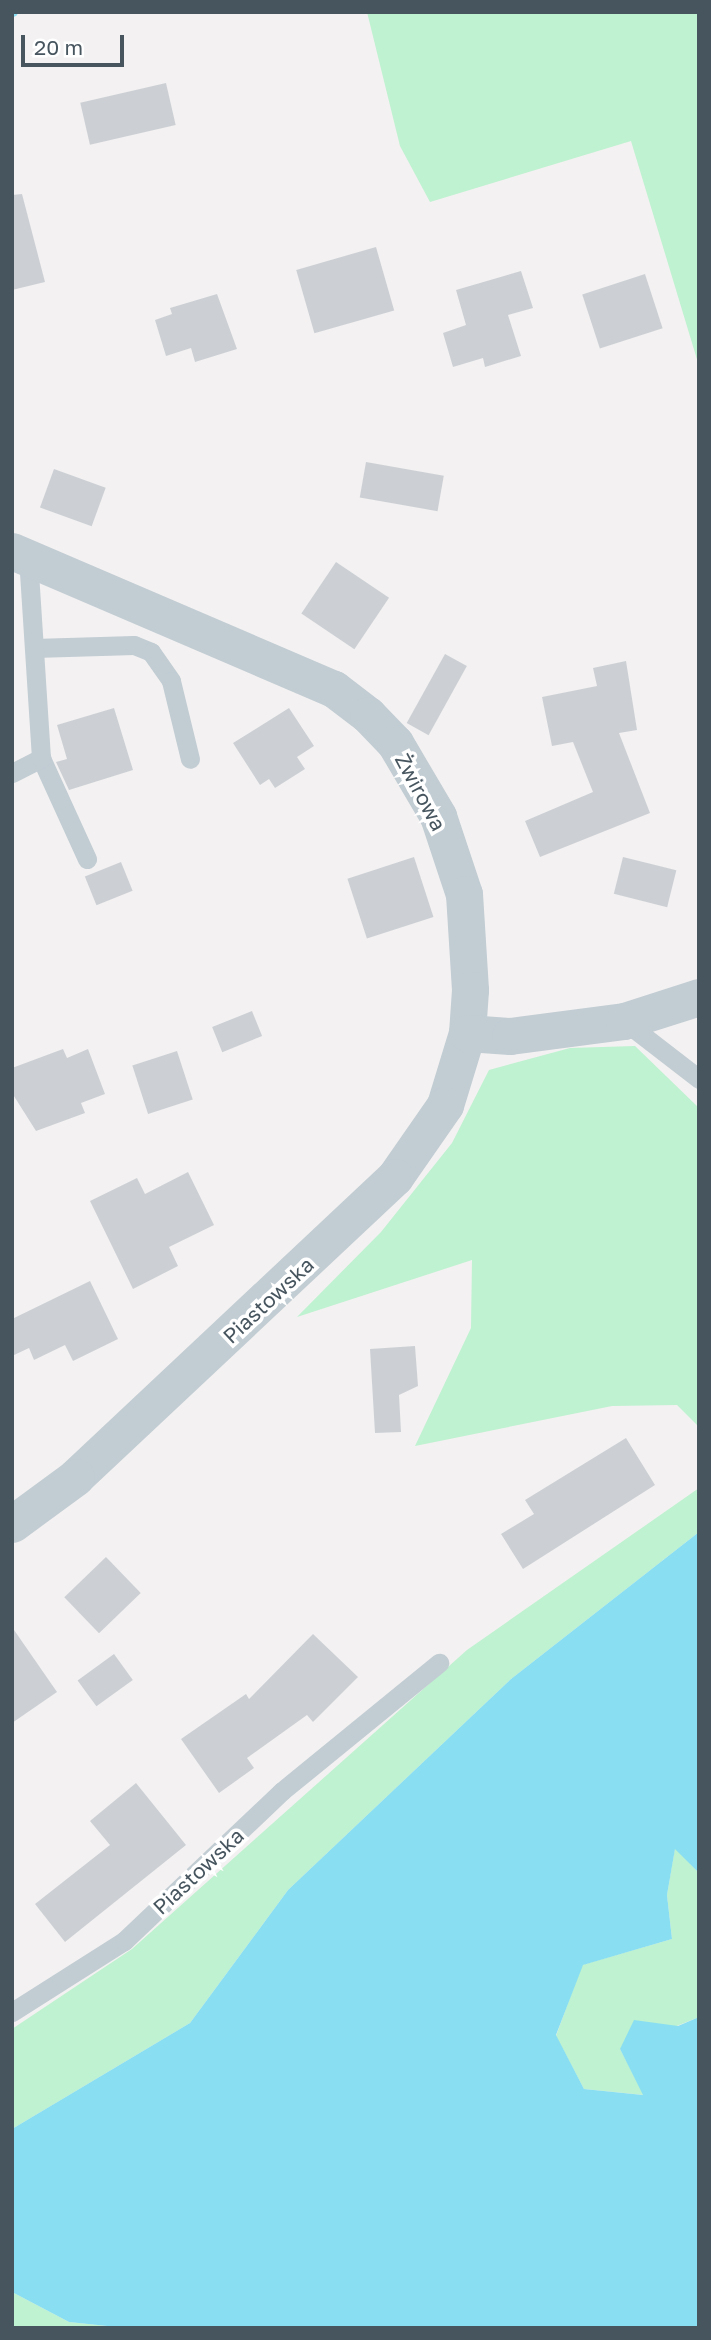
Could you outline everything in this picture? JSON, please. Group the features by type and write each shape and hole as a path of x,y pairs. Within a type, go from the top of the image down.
{"street":[{"name":"Żwirowa","path":"20,554 334,689 395,743 438,816 464,894 467,1033"},
{"path":"467,1033 510,1035 624,1021 699,997"},
{"name":"Piastowska","path":"12,1524 76,1477 395,1177 445,1105 467,1033"}],"lane":[{"path":"20,554 34,648 41,758 87,859"},
{"path":"34,648 134,645 151,652 171,681 190,758"},
{"path":"12,773 41,758"},
{"path":"624,1021 699,1079"},
{"name":"Piastowska","path":"12,2012 124,1941 282,1791 439,1663"}],"green space":[{"path":"367,12 699,12 699,366 631,141 430,202 400,146"},
{"path":"635,1046 699,1108 699,1427 677,1405 612,1406 415,1446 471,1328 472,1260 297,1317 381,1232 452,1143 489,1070 570,1048"},
{"path":"699,1488 699,1532 511,1679 288,1890 190,2023 12,2129 12,2029 132,1949 467,1650"},
{"path":"675,1848 699,1873 699,2017 620,2049 644,2095 584,2089 556,2036 582,1965 672,1939 667,1895"},
{"path":"12,2292 69,2322 126,2328 12,2328"}],"water":[{"path":"699,1532 699,1873 675,1849 667,1895 672,1939 583,1965 556,2035 584,2089 643,2095 620,2049 634,2020 678,2026 699,2017 699,2328 126,2328 69,2322 12,2292 12,2129 190,2023 288,1890 511,1679"}],"building":[{"path":"166,83 176,125 90,145 80,103"},
{"path":"22,194 45,282 12,290 12,195"},
{"path":"376,247 394,310 314,333 296,270"},
{"path":"521,271 533,308 508,315 521,356 485,367 483,358 453,367 443,333 466,325 456,290"},
{"path":"645,274 663,328 600,349 582,294"},
{"path":"217,294 237,349 195,362 191,348 166,356 155,320 172,314 170,308"},
{"path":"366,462 444,476 438,511 360,497"},
{"path":"54,469 106,488 92,526 40,508"},
{"path":"336,562 389,598 354,649 301,613"},
{"path":"445,654 467,666 429,735 407,723"},
{"path":"626,661 637,730 619,733 650,813 540,857 525,821 593,792 573,742 552,746 542,697 597,686 593,668"},
{"path":"114,708 133,770 69,790 56,762 67,759 57,725"},
{"path":"289,708 314,746 297,757 305,769 275,788 269,779 260,785 233,743"},
{"path":"414,857 433,917 367,939 347,879"},
{"path":"623,857 676,870 667,907 614,894"},
{"path":"121,862 133,891 96,905 85,877"},
{"path":"252,1011 262,1036 222,1052 212,1027"},
{"path":"63,1049 67,1058 88,1049 105,1094 81,1103 85,1113 36,1131 12,1093 12,1068"},
{"path":"177,1051 193,1100 148,1114 132,1066"},
{"path":"188,1172 214,1225 169,1247 178,1266 133,1289 90,1201 137,1178 145,1194"},
{"path":"90,1281 118,1339 73,1361 65,1345 34,1360 29,1348 12,1356 12,1319"},
{"path":"415,1346 418,1386 399,1395 401,1432 375,1433 370,1349"},
{"path":"626,1438 655,1485 523,1569 501,1534 534,1514 525,1500"},
{"path":"106,1557 141,1593 99,1633 64,1597"},
{"path":"12,1627 57,1692 12,1723"},
{"path":"313,1634 358,1677 313,1722 307,1715 247,1758 254,1768 219,1793 181,1739 246,1694 249,1699"},
{"path":"114,1654 133,1680 96,1706 78,1680"},
{"path":"136,1783 186,1845 65,1942 35,1904 110,1845 90,1821"}]}
